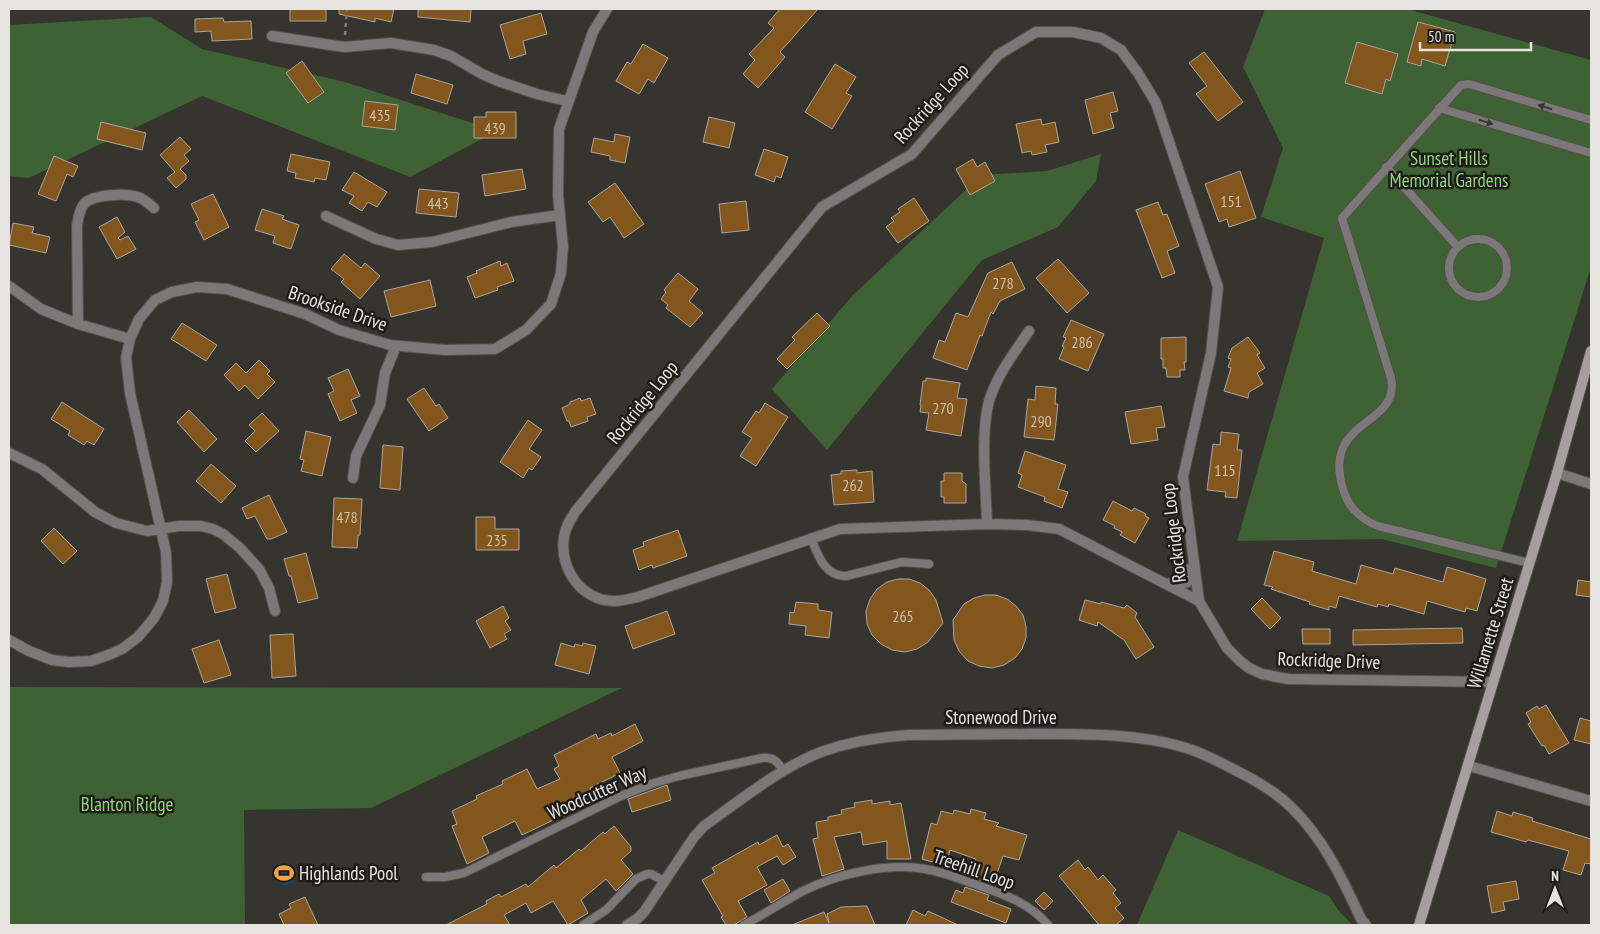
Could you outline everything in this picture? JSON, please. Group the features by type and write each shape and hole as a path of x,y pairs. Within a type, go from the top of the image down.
{"main road":[{"name":"Willamette Street","path":"1419,925 1530,563 1591,351"}],"street":[{"name":"Brookside Drive","path":"9,640 39,656 69,662 101,658 130,644 146,629 163,602 168,572 162,529 130,393 126,358 130,339 138,319 155,300 172,292 197,287 227,289 305,314 339,330 396,346 445,350 495,349 526,330 551,304 561,273 563,246 558,195 559,129 567,101 594,32 607,9"},
{"name":"Rockridge Loop","path":"1036,32 1073,32 1101,38 1121,50 1138,73 1156,103 1218,287 1212,353 1183,476 1199,602 1058,529 1027,525 987,524 849,528 831,531 638,597 623,600 600,599 582,588 569,572 565,559 564,536 575,512 822,207 912,154 998,55 1036,32"},
{"path":"272,36 344,47 392,43 434,50 451,56 498,81 530,92 567,101"},
{"path":"78,324 77,226 83,205 92,198 125,195 136,196 154,208"},
{"path":"326,216 376,240 398,245 432,242 511,222 560,216"},
{"path":"9,286 41,309 78,324 130,339"},
{"path":"987,524 984,439 989,402 1002,371 1030,331"},
{"path":"353,478 356,456 380,405 385,373 396,346"},
{"path":"9,453 56,478 82,502 106,519 138,530 147,531 179,526 201,526 223,534 240,548 259,569 269,588 275,611"},
{"path":"1556,473 1591,484"},
{"path":"1157,579 1180,584 1188,582 1192,555"},
{"name":"Rockridge Drive","path":"1199,602 1227,648 1249,668 1274,677 1300,680 1494,682"},
{"name":"Stonewood Drive","path":"626,925 639,922 664,881 694,837 704,826 783,771 820,753 849,743 882,737 908,735 1078,734 1118,735 1155,740 1184,748 1242,773 1270,789 1291,806 1330,854 1361,919 1366,925"},
{"path":"1469,766 1591,801"}],"lane":[{"path":"1530,563 1369,523 1356,512 1345,495 1339,469 1342,448 1351,434 1384,407 1392,395 1392,389 1391,378 1342,218 1458,87 1469,84 1591,120"},
{"path":"1439,108 1591,153"},
{"path":"1386,167 1458,247"},
{"path":"1484,240 1500,249 1507,266 1503,283 1497,291 1480,298 1471,297 1456,288 1451,280 1449,262 1452,254 1458,247 1466,242 1484,240"},
{"path":"811,538 827,570 840,576 902,562 929,564"},
{"name":"Woodcutter Way","path":"426,877 445,877 464,873 621,796 662,780 744,760 762,758 777,761 783,771"},
{"name":"Treehill Loop","path":"744,925 803,891 826,882 869,870 911,867 935,871 1010,897 1034,912 1048,925"},
{"path":"583,925 606,910 641,876 651,874 664,881"}],"path":[{"path":"344,47 347,9"}],"green space":[{"name":"Sunset Hills Memorial Gardens","path":"1265,9 1407,9 1591,60 1591,267 1496,568 1382,539 1237,541 1324,238 1261,217 1283,148 1243,67"},
{"path":"151,17 202,49 345,82 497,131 410,177 202,96 29,178 9,176 9,25"},
{"path":"1101,154 1096,181 1058,227 982,260 827,450 772,389 853,295 982,175 1047,171"},
{"name":"Blanton Ridge","path":"9,687 622,688 371,808 244,810 245,925 9,925"},
{"path":"1178,830 1329,896 1339,911 1353,925 1137,925"}],"water":[{"name":"Highlands Pool","path":"285,863 294,882 284,886 279,883 281,878 276,868"}],"building":[{"path":"290,9 326,9 326,21 290,21"},
{"path":"339,9 394,9 391,22 375,18 375,22 339,14"},
{"path":"418,9 471,9 470,22 418,17"},
{"path":"780,9 818,9 780,52 785,57 758,88 743,74 755,60 749,54 774,28 768,23"},
{"path":"541,13 547,34 523,41 526,54 510,59 500,25"},
{"path":"223,18 224,22 251,21 252,39 212,41 211,31 195,32 195,19"},
{"path":"1418,22 1455,32 1445,66 1422,59 1421,66 1407,62"},
{"path":"1357,42 1398,54 1390,81 1386,79 1382,94 1345,83"},
{"path":"643,44 668,58 654,83 648,79 639,94 616,81 627,62 631,64"},
{"path":"1204,52 1243,102 1218,121 1196,94 1207,86 1189,63"},
{"path":"302,61 324,92 308,103 286,73"},
{"path":"835,64 856,77 846,93 852,96 832,129 805,112"},
{"path":"416,74 453,85 447,104 411,93"},
{"path":"1113,92 1118,111 1110,113 1114,128 1093,134 1085,100"},
{"path":"365,101 398,105 395,130 362,126"},
{"path":"486,112 516,112 516,138 474,138 474,117 486,117"},
{"path":"709,117 735,123 729,148 703,142"},
{"path":"1041,119 1042,125 1055,122 1059,142 1045,145 1047,152 1032,155 1031,151 1022,153 1016,124"},
{"path":"101,122 146,133 142,150 97,139"},
{"path":"615,134 630,137 625,163 610,160 610,156 591,152 594,138 614,142"},
{"path":"180,137 191,149 184,155 189,161 180,169 186,175 186,179 176,188 167,178 175,172 160,155"},
{"path":"764,149 788,157 781,178 776,176 774,182 755,175"},
{"path":"291,154 330,162 326,180 315,178 314,182 295,178 296,173 287,171"},
{"path":"54,156 78,166 73,177 67,174 56,201 38,194"},
{"path":"973,159 977,167 985,162 995,181 970,195 956,169"},
{"path":"522,169 526,189 485,196 482,175"},
{"path":"1240,171 1256,218 1229,227 1227,219 1219,222 1205,184"},
{"path":"354,172 387,192 377,207 368,202 362,211 349,203 354,196 342,190"},
{"path":"615,183 644,224 624,238 610,217 603,222 588,202"},
{"path":"419,189 459,193 456,217 416,213"},
{"path":"213,194 229,227 204,240 195,222 199,220 191,204"},
{"path":"914,198 929,221 898,243 886,227 894,221 891,218 900,212 898,209"},
{"path":"746,201 749,230 722,233 719,204"},
{"path":"1158,202 1163,215 1167,214 1179,246 1167,251 1175,273 1162,278 1136,210"},
{"path":"262,209 284,216 282,219 299,225 291,249 273,243 275,236 255,230"},
{"path":"117,217 125,232 118,238 120,240 128,236 136,249 117,259 99,227"},
{"path":"13,223 34,227 32,233 50,237 46,253 9,245"},
{"path":"344,254 361,268 365,263 380,276 360,299 341,282 344,279 331,269"},
{"path":"1058,259 1089,293 1067,313 1036,278"},
{"path":"500,261 501,266 507,263 514,281 497,287 498,290 475,298 467,277"},
{"path":"1012,262 1025,289 1000,301 993,314 991,312 967,370 933,358 939,340 945,342 956,313 968,317 988,273"},
{"path":"678,273 698,289 689,301 703,313 690,327 666,308 668,305 661,299 666,292 664,290"},
{"path":"430,280 436,306 391,317 384,291"},
{"path":"817,313 830,326 787,369 777,359 795,340 792,337"},
{"path":"1071,320 1104,334 1088,371 1059,359 1066,338 1063,337"},
{"path":"182,323 217,345 206,361 171,339"},
{"path":"1186,337 1185,370 1180,370 1180,377 1167,377 1166,368 1163,368 1163,359 1161,359 1161,338"},
{"path":"1248,337 1260,353 1257,355 1265,368 1257,373 1263,384 1249,392 1248,398 1224,391 1231,368 1228,367 1231,359 1228,358 1232,348"},
{"path":"259,360 270,371 267,374 275,382 258,399 245,385 239,391 224,375 236,363 246,373"},
{"path":"348,369 360,396 351,400 357,413 340,421 328,394 334,391 328,378"},
{"path":"926,378 960,383 957,398 967,399 961,436 926,430 929,413 920,412 920,405 923,381 926,381"},
{"path":"1036,386 1056,388 1055,404 1058,404 1054,440 1024,437 1028,399 1035,400"},
{"path":"424,388 436,406 439,404 448,418 429,431 407,399"},
{"path":"580,398 581,401 590,398 596,414 587,417 588,421 571,427 562,408"},
{"path":"62,402 104,429 94,445 87,441 84,445 68,435 70,431 51,419"},
{"path":"765,403 788,417 756,466 740,456 752,438 742,432 756,411 759,413"},
{"path":"1161,406 1165,427 1156,428 1158,440 1131,444 1125,412"},
{"path":"189,410 217,439 204,452 177,422"},
{"path":"262,413 279,431 256,452 245,441 255,431 249,425"},
{"path":"528,420 542,430 529,449 541,457 532,470 529,468 523,478 500,462"},
{"path":"306,431 331,437 322,476 301,471 304,460 300,459"},
{"path":"1221,432 1239,434 1237,450 1242,450 1237,498 1225,497 1226,492 1207,490 1213,444 1220,445"},
{"path":"383,445 403,447 400,490 380,488"},
{"path":"1025,451 1066,465 1058,489 1068,492 1062,508 1044,501 1045,497 1018,487 1022,475 1018,473"},
{"path":"211,464 236,486 221,503 196,481"},
{"path":"857,470 857,473 872,471 874,502 834,505 831,475 841,474 841,471"},
{"path":"944,473 962,473 962,481 966,484 966,503 944,503 944,497 941,497 941,481 944,481"},
{"path":"269,495 287,532 267,539 255,516 247,519 242,508"},
{"path":"334,498 362,499 360,535 358,535 357,548 332,547"},
{"path":"1113,501 1132,511 1134,508 1146,514 1145,516 1149,518 1135,543 1120,535 1122,532 1103,520"},
{"path":"476,517 495,517 495,529 519,529 519,550 476,550"},
{"path":"54,528 77,551 63,564 41,541"},
{"path":"678,530 687,556 653,568 652,565 639,570 633,550 644,546 643,542"},
{"path":"1274,551 1314,562 1312,571 1356,584 1361,565 1393,574 1395,568 1443,582 1447,567 1486,579 1477,611 1466,608 1465,612 1427,601 1424,614 1389,604 1388,607 1378,604 1377,607 1339,596 1336,608 1329,606 1329,610 1309,604 1310,602 1264,585"},
{"path":"306,553 318,598 298,603 291,576 289,576 284,559"},
{"path":"227,574 236,608 215,613 206,579"},
{"path":"909,579 920,583 929,590 936,600 943,623 928,642 917,649 905,652 892,650 881,644 872,635 867,624 866,611 870,599 877,589 887,582"},
{"path":"1578,580 1591,582 1591,597 1576,595"},
{"path":"996,595 1007,599 1023,615 1026,626 1026,638 1022,649 1015,658 1004,665 992,668 979,666 968,661 959,651 954,640 953,620 964,604 974,598"},
{"path":"1262,598 1281,618 1270,629 1251,609"},
{"path":"1085,600 1124,608 1127,605 1137,613 1135,617 1154,647 1136,659 1124,640 1098,622 1097,626 1079,620"},
{"path":"796,602 818,604 818,610 832,612 829,638 805,635 806,626 789,624 790,612 794,613"},
{"path":"503,606 509,618 505,621 511,630 504,634 507,639 490,648 476,621"},
{"path":"667,611 675,634 633,649 625,626"},
{"path":"1462,628 1463,643 1353,645 1353,630"},
{"path":"1302,629 1330,629 1330,644 1303,644"},
{"path":"293,634 296,676 272,678 270,635"},
{"path":"219,640 231,675 204,683 192,649"},
{"path":"561,643 574,647 575,644 582,646 583,643 596,646 589,674 555,665"},
{"path":"1546,705 1569,743 1549,754 1528,724 1531,722 1526,713 1537,706 1539,709"},
{"path":"1580,718 1591,721 1591,744 1574,740"},
{"path":"635,724 643,741 612,757 620,773 590,788 595,800 522,835 515,821 482,837 489,853 467,864 452,826 457,824 452,811 477,799 476,796 503,784 502,781 527,769 537,789 560,779 554,769 559,766 554,755 596,734 598,739 611,733 612,736"},
{"path":"667,785 671,800 632,812 628,799"},
{"path":"872,800 872,804 890,801 890,805 901,803 911,859 887,859 887,841 863,845 861,832 834,837 844,869 822,876 813,839 818,838 816,822 828,820 828,817 842,814 841,810 855,807 854,803"},
{"path":"971,809 986,813 984,819 999,823 996,826 1027,835 1019,860 1003,856 993,885 969,876 976,859 950,850 946,866 922,859 931,823 937,825 941,811 953,814 954,810 970,814"},
{"path":"1497,811 1512,816 1513,812 1533,818 1532,821 1591,839 1591,864 1585,863 1581,875 1563,870 1569,851 1491,832"},
{"path":"614,826 631,847 631,851 621,860 633,874 616,891 606,879 581,900 588,913 568,925 553,901 531,913 526,903 504,915 510,925 446,925 487,904 486,901 499,894 501,897 526,884 528,887 554,865 556,868 579,849 581,851 603,832 605,834"},
{"path":"777,835 783,847 788,844 796,857 783,865 777,856 757,867 767,885 738,901 747,917 734,925 726,925 721,917 723,916 702,880 715,873 712,868 758,842 759,845"},
{"path":"1078,860 1085,870 1088,867 1098,880 1103,875 1116,890 1113,893 1121,903 1115,908 1124,918 1116,925 1099,925 1059,876"},
{"path":"783,879 790,891 771,903 764,890"},
{"path":"1516,881 1519,899 1503,902 1505,910 1492,913 1487,886"},
{"path":"965,887 989,895 987,900 1011,909 1006,923 951,902 956,890 963,893"},
{"path":"1044,892 1053,901 1044,910 1035,901"},
{"path":"305,897 318,925 284,925 279,914 291,908 289,904"},
{"path":"867,906 875,925 792,925 824,912 829,923 827,914 841,907"},
{"path":"913,910 925,916 928,911 958,925 906,925"}],"place":[{"name":"Highlands Pool","path":"284,873"}]}
